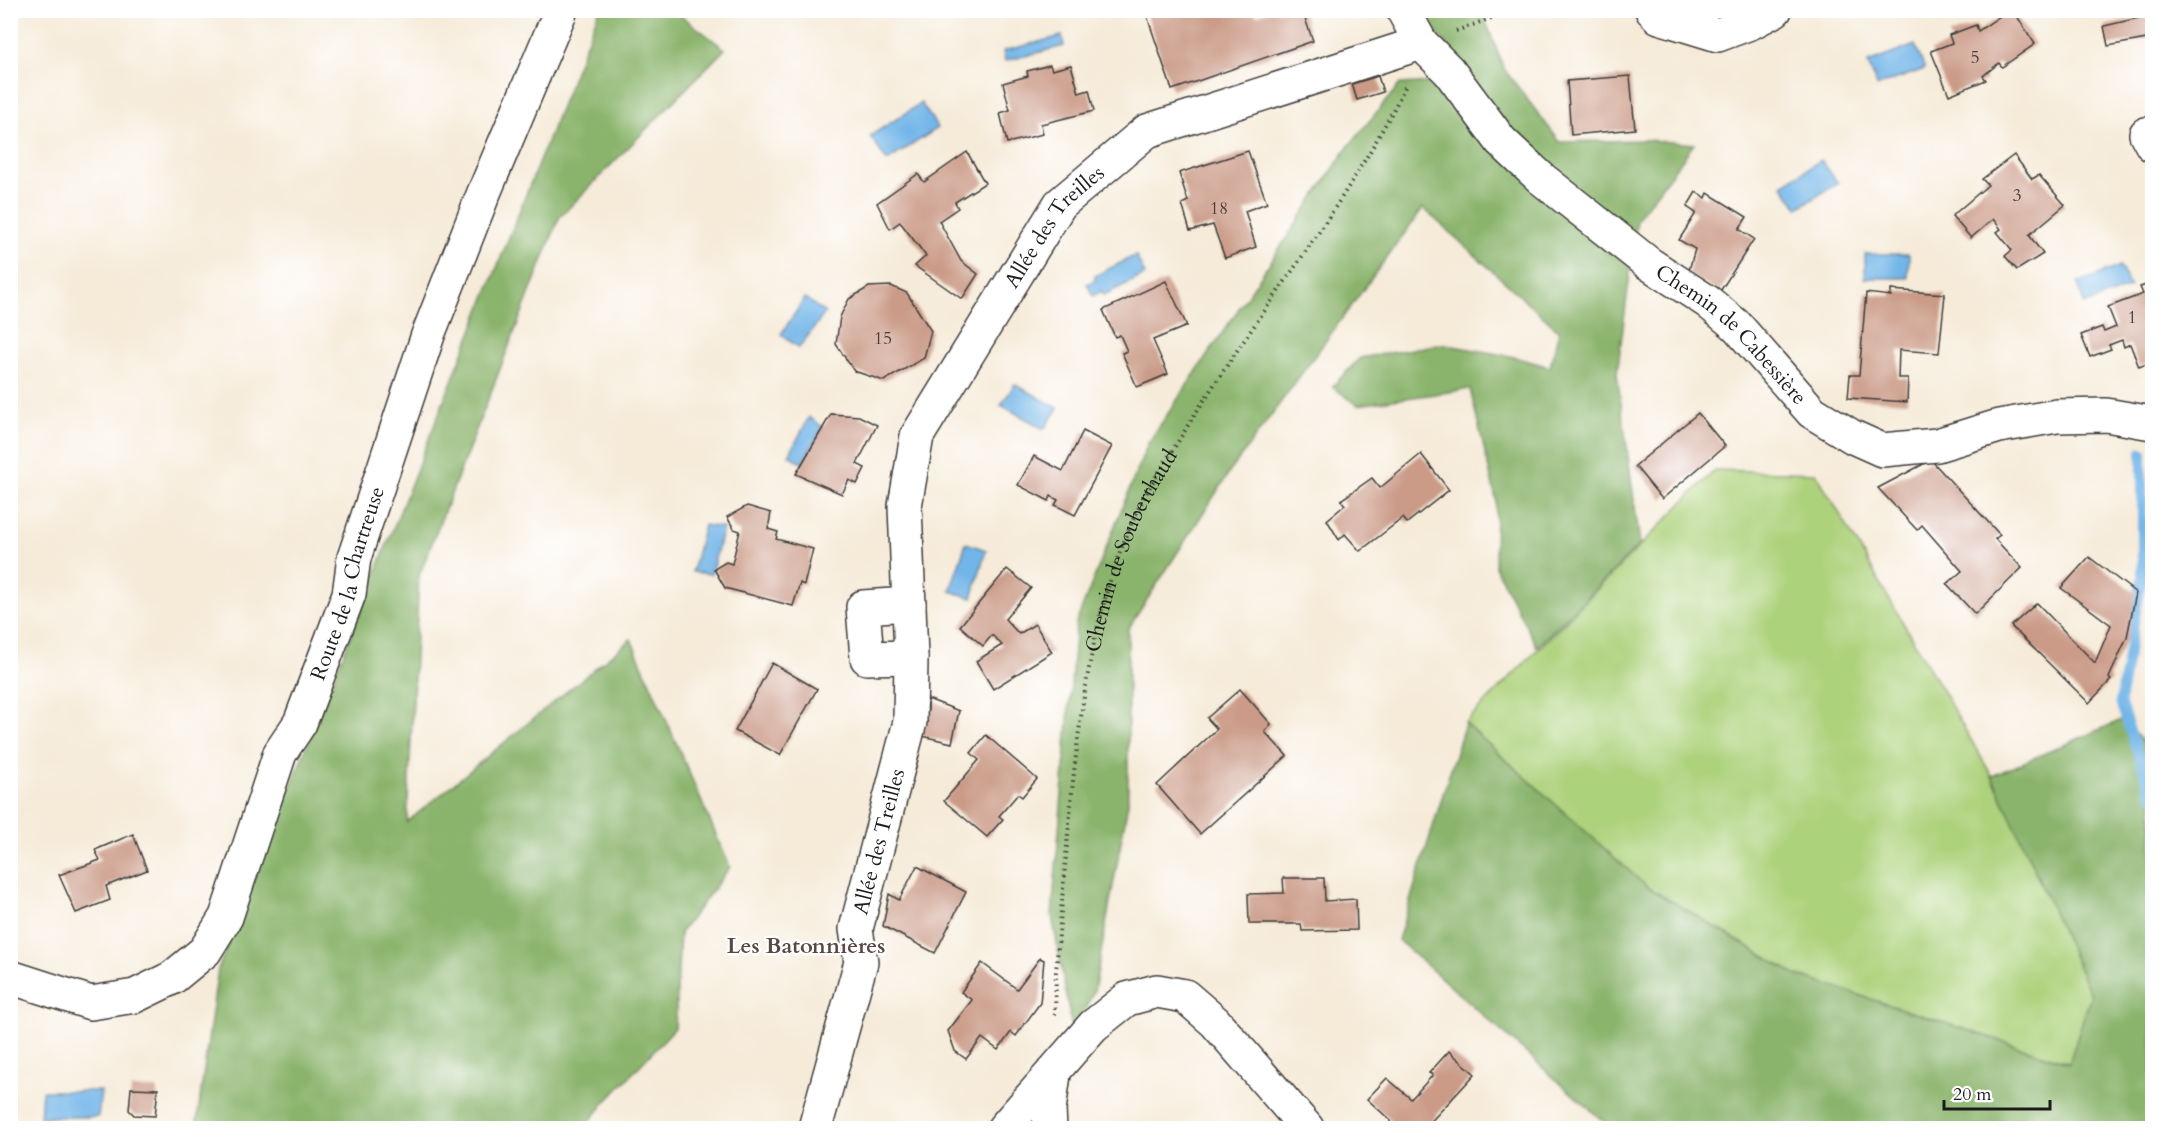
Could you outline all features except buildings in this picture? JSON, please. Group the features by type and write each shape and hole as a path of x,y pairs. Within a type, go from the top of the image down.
{"street":[{"name":"Route de la Chartreuse","path":"10,977 91,1003 135,996 172,978 205,951 226,917 280,753 300,723 349,594 354,558 428,335 483,195 561,10"},
{"name":"Chemin de Cabessière","path":"1403,10 1421,43 1449,71 1501,141 1533,171 1648,263 1723,314 1764,355 1812,412 1852,437 1882,450 1937,445 1999,426 2057,416 2106,415 2152,423"},
{"path":"1652,10 1659,17 1718,34 1750,24 1775,10"},
{"name":"Allée des Treilles","path":"815,1128 861,962 856,929 910,722 905,506 917,436 1060,204 1147,131 1421,43"},
{"path":"909,604 863,607 867,658 910,657"},
{"path":"1004,1128 1054,1074 1093,1026 1127,999 1157,991 1185,996 1215,1022 1307,1128"},
{"path":"1050,1128 1049,1110 1054,1074"}],"path":[{"path":"1474,24 1513,10"},
{"name":"Chemin de Souberthaud","path":"1054,1074 1056,972 1079,724 1099,619 1113,566 1134,517 1218,377 1358,175 1405,86 1421,43"}],"green space":[{"path":"599,11 675,11 725,49 559,218 419,576 407,822 631,639 730,867 680,933 675,1028 584,1128 196,1128 218,969"},
{"path":"1418,11 1482,11 1504,69 1560,142 1647,140 1694,144 1637,219 1617,374 1640,544 1537,647 1495,567 1496,499 1470,389 1358,405 1332,387 1360,358 1441,344 1510,356 1550,367 1559,331 1423,208 1231,470 1128,629 1128,803 1094,991 1073,1034 1052,916 1076,623 1148,443 1348,147 1400,84 1437,82 1448,46"},
{"path":"1715,470 1816,473 1992,776 2091,995 2070,1063 1796,975 1646,886 1465,723"},
{"path":"2124,719 2152,753 2152,1128 1611,1128 1398,940 1465,723 1646,886 1796,975 2069,1063 2091,995 1992,776"}],"water":[{"path":"1062,36 1064,46 1005,61 1003,51"},
{"path":"1915,45 1925,69 1877,86 1868,63"},
{"path":"921,103 938,128 887,161 870,136"},
{"path":"1821,160 1838,183 1798,208 1782,185"},
{"path":"1865,254 1909,254 1908,278 1865,278"},
{"path":"1136,255 1145,275 1104,295 1101,291 1093,296 1087,284 1095,280 1095,276"},
{"path":"2120,266 2130,287 2084,305 2078,283"},
{"path":"805,298 825,313 799,348 781,334"},
{"path":"1015,384 1058,408 1044,429 1001,405"},
{"path":"809,417 823,427 802,463 789,455"},
{"path":"704,525 723,528 711,574 692,572"},
{"path":"966,543 986,550 972,598 950,591"},
{"path":"42,1091 101,1091 98,1117 40,1117"}],"waterway":[{"path":"2142,452 2142,577 2120,702 2152,795"}],"district":[{"name":"Les Batonnières","path":"806,946"}]}
